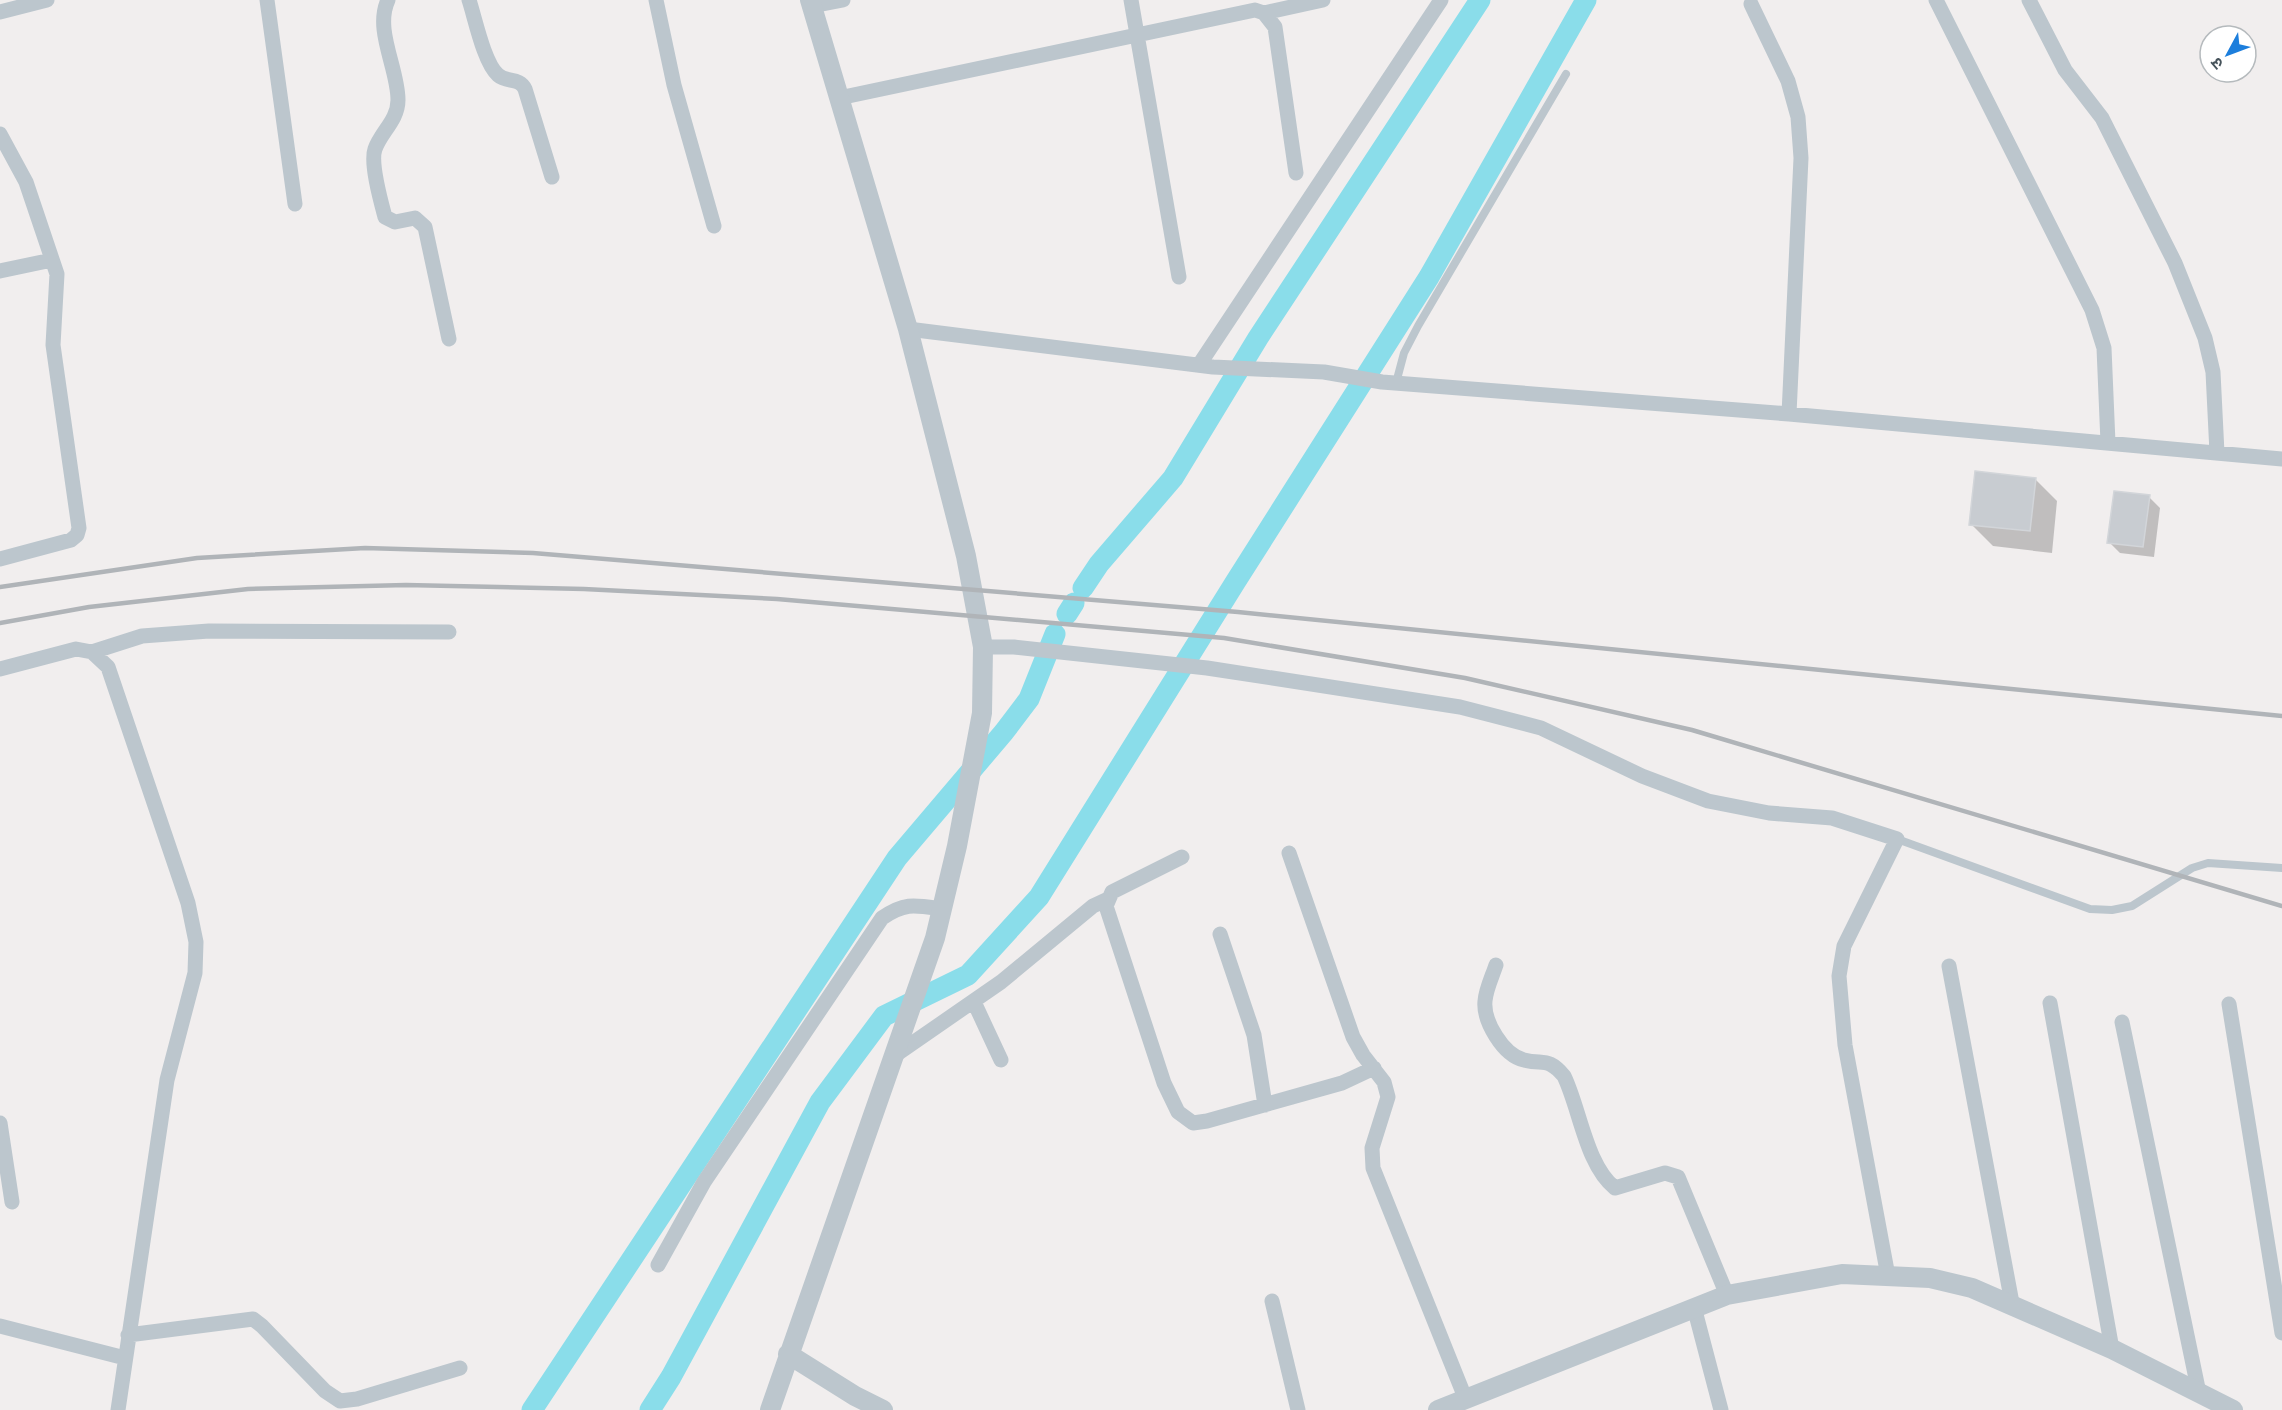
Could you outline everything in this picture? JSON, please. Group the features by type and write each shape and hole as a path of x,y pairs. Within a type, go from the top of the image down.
{"street":[{"path":"0,12 47,0"},
{"path":"267,0 295,204"},
{"path":"388,0 384,20 398,99 395,116 374,153 375,169 385,217 395,222 415,218 425,227 449,339"},
{"path":"469,0 491,68 498,75 518,81 525,89 552,177"},
{"path":"656,0 674,85 714,226"},
{"path":"770,1410 935,938 982,713 983,647 966,556 908,329 811,3 843,0"},
{"path":"1131,0 1179,277"},
{"path":"1264,13 1304,2 1323,0"},
{"path":"1936,0 2092,310 2104,348 2108,443"},
{"path":"2029,0 2065,70 2102,118 2175,263 2205,338 2213,372 2217,453"},
{"path":"1206,366 1435,3"},
{"path":"1751,4 1788,81 1798,117 1802,158 1789,414"},
{"path":"839,98 1255,10 1264,13 1275,27 1296,173"},
{"path":"0,134 26,182 52,260 58,288 53,345 79,532 71,540 0,559"},
{"path":"0,271 52,260"},
{"path":"908,329 1206,366 1324,372 1389,383 1789,414 2282,459"},
{"path":"0,669 76,650 92,652 142,636 209,631 449,632"},
{"path":"983,647 1014,646 1207,668 1460,706 1542,728 1642,776 1708,801 1769,813 1832,818 1897,839 1844,946 1839,976 1845,1045 1888,1276"},
{"path":"92,652 108,667 188,903 196,942 195,973 167,1080 118,1410"},
{"path":"1289,853 1353,1037 1363,1055 1384,1082 1388,1097 1372,1148 1373,1168 1466,1400"},
{"path":"1182,857 1112,892 1106,906 1164,1083 1178,1112 1193,1123 1207,1121 1342,1083 1374,1068"},
{"path":"897,1047 974,1002 1093,906 1108,899"},
{"path":"658,1265 704,1182 882,918 899,907 912,905 942,909"},
{"path":"1220,934 1254,1035 1265,1105"},
{"path":"1496,965 1485,1002 1486,1016 1502,1043 1523,1060 1546,1061 1556,1066 1564,1076 1594,1159 1603,1177 1615,1188 1665,1173 1678,1177 1727,1295"},
{"path":"1949,966 2012,1303"},
{"path":"974,1002 1001,1060"},
{"path":"2050,1003 2112,1349"},
{"path":"2229,1004 2282,1333"},
{"path":"2122,1022 2199,1393"},
{"path":"0,1123 12,1202"},
{"path":"1438,1410 1727,1295 1842,1274 1930,1278 1972,1288 2012,1303 2112,1349 2233,1410"},
{"path":"1272,1301 1298,1410"},
{"path":"1694,1307 1721,1410"},
{"path":"128,1335 253,1319 325,1391 340,1401 357,1399 460,1368"},
{"path":"0,1326 125,1358"},
{"path":"788,1354 855,1396 883,1410"}],"lane":[{"path":"1389,383 1418,326 1566,74"},
{"path":"1897,839 2090,909 2112,910 2132,906 2192,868 2208,863 2282,868"}],"building":[{"path":"1975,471 2036,478 2030,531 1969,525"},
{"path":"2114,491 2150,495 2143,547 2107,543"}],"waterway":[{"path":"1083,588 1099,564 1173,478 1258,338 1480,0"},
{"path":"650,1410 671,1377 820,1102 884,1016 968,975 1039,897 1429,277 1586,0"},
{"path":"1067,614 1074,603"},
{"path":"532,1410 897,858 1004,732 1029,699 1055,634"}],"railway":[{"path":"0,587 197,558 365,548 533,553 1238,612 2282,716"},
{"path":"0,623 89,607 248,589 406,585 584,589 777,599 1224,638 1465,678 1692,730 2282,906"}]}
